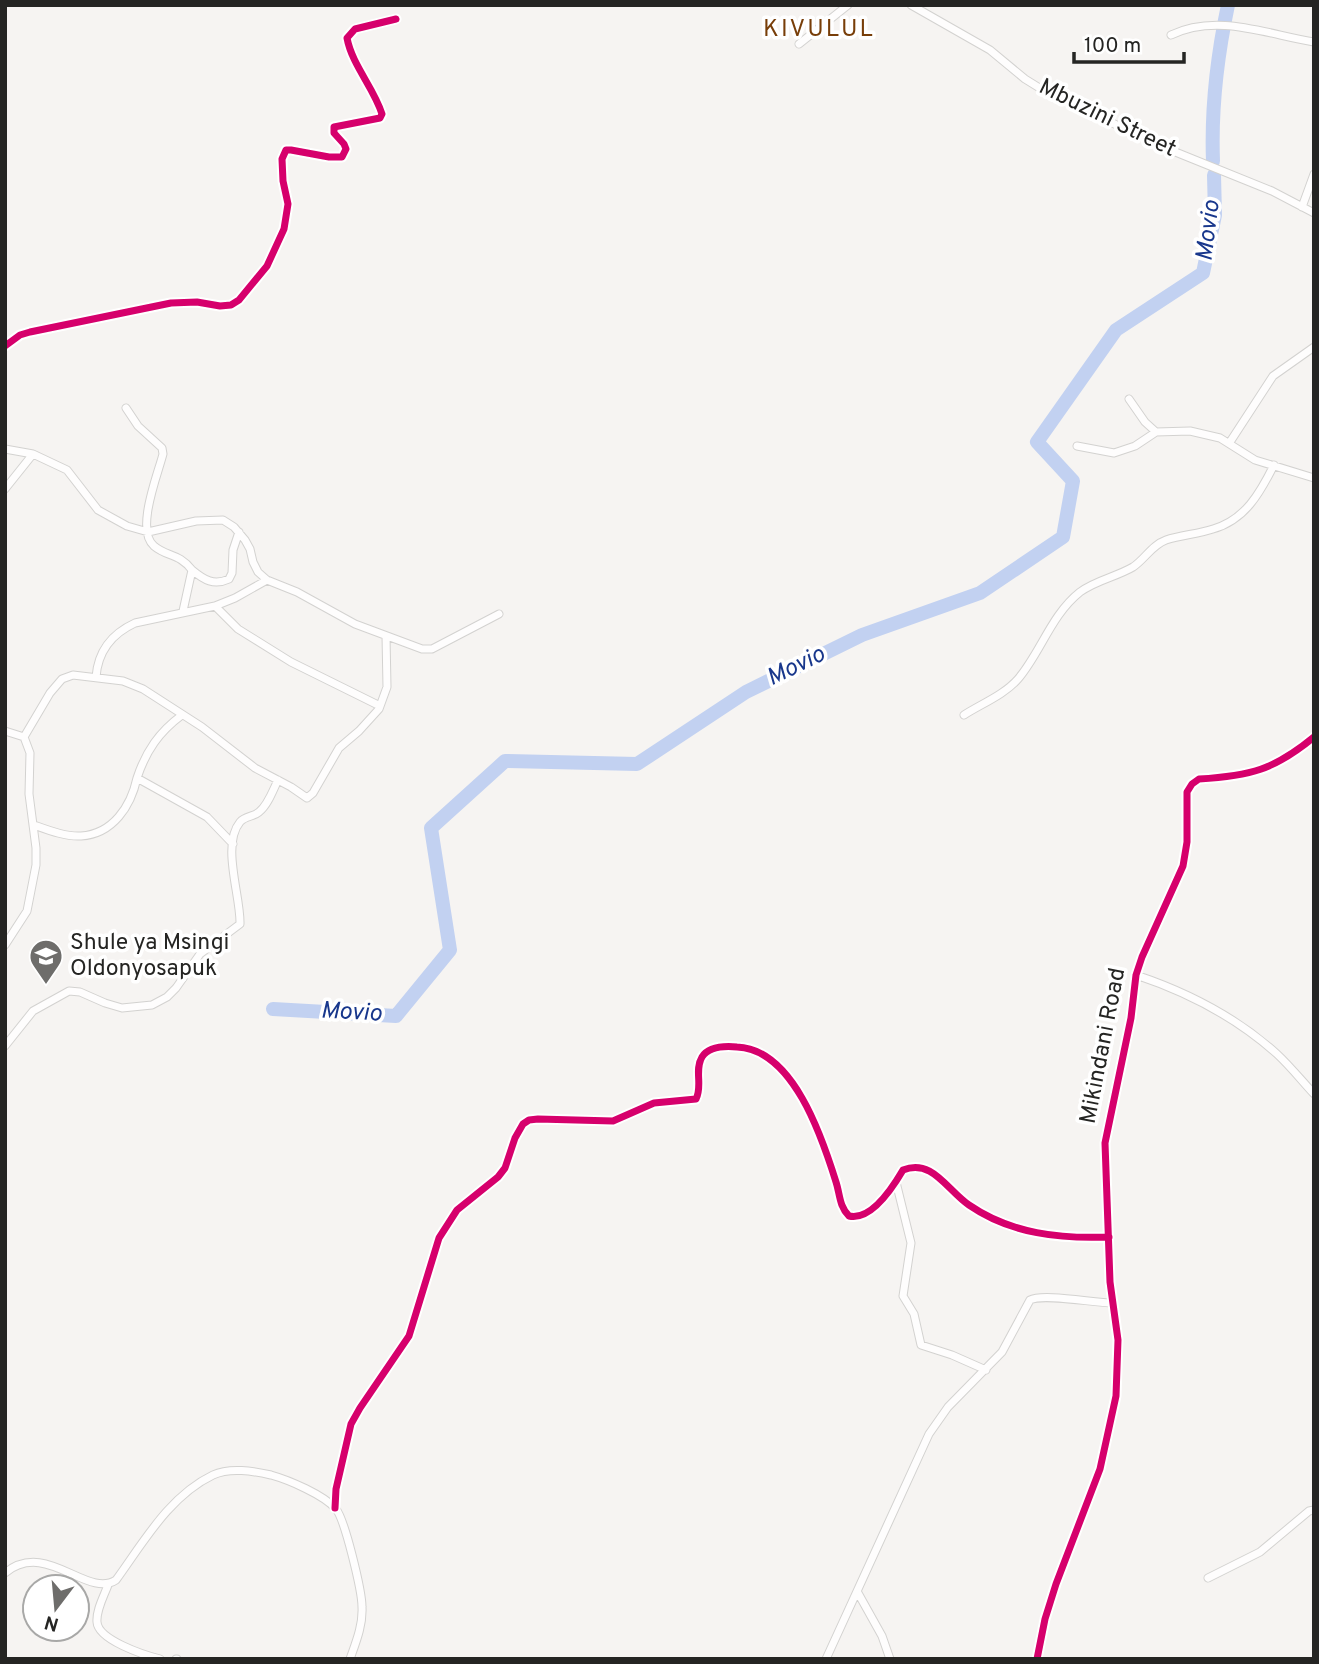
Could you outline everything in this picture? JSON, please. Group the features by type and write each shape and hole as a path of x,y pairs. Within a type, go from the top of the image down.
{"street":[{"path":"799,44 848,5"},
{"name":"Mbuzini Street","path":"911,5 990,50 1025,79 1046,92 1168,149 1272,191 1314,213"},
{"path":"5,346 20,335 30,332 139,308 185,302 231,305 246,295 276,249 287,215 283,154 286,150 291,150 329,158 342,157 345,144 334,133 334,127 380,118 380,108 347,38 355,29 396,19"},
{"path":"1171,35 1187,27 1231,25 1314,42"},
{"path":"1302,207 1314,174"},
{"path":"1230,442 1273,376 1314,347"},
{"path":"1129,399 1145,422 1156,432"},
{"path":"126,408 138,426 162,448 163,454 148,506 150,542 176,556 204,579 222,582 229,579 232,573 233,550 239,533"},
{"path":"1077,446 1123,452 1156,432 1189,430 1230,442 1255,460 1314,478"},
{"path":"5,449 33,454 71,474 87,497 106,516 127,526 148,532 210,519 223,520 239,533 250,549 258,572 267,580 297,592 355,624 422,649 432,649 499,614"},
{"path":"5,489 33,454"},
{"path":"964,715 1005,690 1020,677 1054,620 1079,593 1092,584 1130,569 1163,541 1214,529 1237,518 1262,490 1274,465"},
{"path":"183,611 191,570"},
{"path":"96,677 100,656 116,634 135,622 215,606 267,580"},
{"path":"215,606 238,629 291,662 380,706"},
{"path":"24,737 50,693 62,679 73,675 133,684 182,715 255,768 291,786 304,797 310,797 340,748 359,732 380,706 387,687 386,636"},
{"path":"34,825 72,836 82,836 98,832 119,818 131,797 148,749 158,736 182,715"},
{"path":"5,731 24,737"},
{"path":"5,945 27,911 36,865 29,794 30,752 24,737"},
{"name":"Mikindani Road","path":"1037,1659 1045,1619 1087,1506 1109,1431 1116,1396 1118,1340 1110,1282 1105,1143 1131,1018 1136,975 1183,866 1188,842 1187,792 1199,779 1254,773 1271,767 1314,737"},
{"path":"137,778 208,817 233,844"},
{"path":"5,1046 33,1012 69,991 80,992 122,1008 146,1007 167,997 200,954 240,924 232,867 233,844 238,824 260,812 278,780"},
{"path":"1136,975 1189,995 1232,1020 1279,1055 1314,1094"},
{"path":"335,1508 336,1489 351,1424 409,1336 422,1302 439,1238 457,1210 498,1177 505,1168 519,1130 529,1120 613,1121 654,1103 696,1098 699,1094 698,1072 703,1056 710,1050 753,1049 771,1059 796,1088 825,1149 841,1206 849,1216 858,1217 870,1209 896,1182 903,1170 924,1167 968,1204 1006,1224 1065,1238 1109,1237"},
{"path":"896,1182 911,1243 903,1296 914,1314 921,1345 986,1370"},
{"path":"826,1659 936,1424 1007,1346 1030,1300 1035,1298 1114,1303"},
{"path":"5,1573 20,1566 40,1564 61,1568 93,1584 108,1585 116,1580 160,1520 195,1486 215,1474 252,1471 282,1478 335,1508 344,1526 362,1606 362,1622 350,1659"},
{"path":"1208,1578 1260,1552 1309,1511 1314,1510"},
{"path":"108,1585 97,1619 99,1631 107,1638 160,1659"},
{"path":"858,1593 882,1636 890,1659"}],"waterway":[{"name":"Movio","path":"1213,161 1216,83 1228,5"},
{"name":"Movio","path":"273,1009 396,1016 450,950 431,828 505,761 637,764 746,692 862,635 980,593 1063,537 1073,481 1037,442 1116,330 1203,273 1215,215 1214,175"}],"cycle path":[{"path":"5,346 20,335 30,332 171,303 197,302 220,306 231,305 239,300 267,266 284,229 288,204 282,159 286,150 342,157 346,149 334,133 334,127 380,118 382,114 378,104 353,58 347,38 355,29 396,19"},
{"path":"1037,1659 1056,1584 1100,1469 1116,1396 1118,1340 1110,1282 1105,1143 1131,1018 1136,975 1183,866 1187,842 1187,792 1199,779 1233,776 1273,764 1314,737"},
{"path":"335,1508 336,1489 351,1424 409,1336 439,1238 457,1210 498,1177 505,1168 515,1138 523,1124 538,1119 613,1121 654,1103 696,1099 700,1062 705,1053 713,1049 737,1047 757,1052 774,1063 789,1079 813,1120 842,1204 849,1216 857,1216 873,1208 903,1170 913,1167 922,1168 939,1177 969,1205 1002,1223 1037,1233 1109,1237"}],"place":[{"name":"Shule ya Msingi Oldonyosapuk","path":"46,986"}],"district":[{"name":"KIVULUL","path":"819,30"}]}
